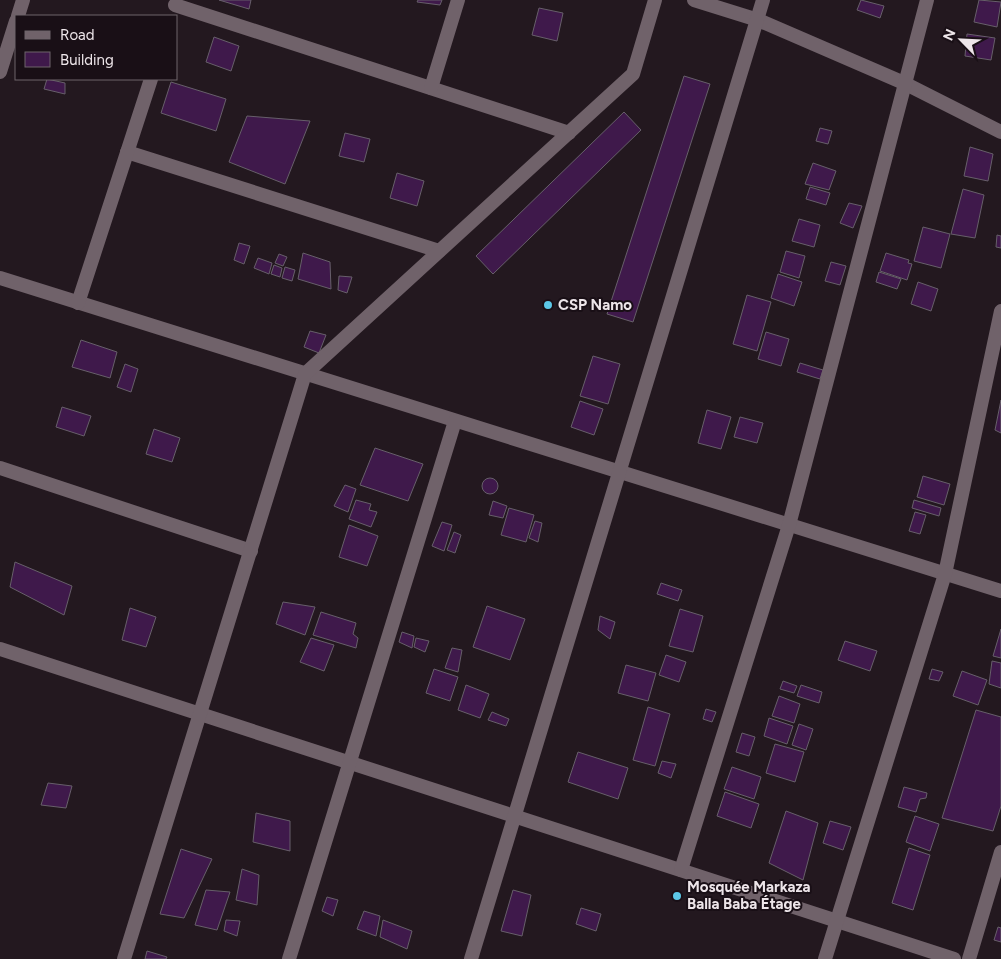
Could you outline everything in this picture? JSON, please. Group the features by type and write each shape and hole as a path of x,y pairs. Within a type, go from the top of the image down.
{"street":[{"path":"18,15 23,0"},
{"path":"431,88 458,0"},
{"path":"124,959 305,374 633,74 655,0"},
{"path":"694,0 758,20 904,83 1001,132"},
{"path":"471,959 763,0"},
{"path":"681,870 789,525 927,0"},
{"path":"174,7 569,132"},
{"path":"0,72 15,24"},
{"path":"78,303 151,80"},
{"path":"127,152 439,251"},
{"path":"0,278 1001,592"},
{"path":"826,959 945,574 1001,311"},
{"path":"289,959 455,420"},
{"path":"0,468 250,551"},
{"path":"0,649 954,959"},
{"path":"969,959 1001,852"}],"building":[{"path":"219,0 251,0 249,9"},
{"path":"418,0 442,0 440,5 417,2"},
{"path":"861,0 884,6 880,18 857,10"},
{"path":"979,0 1001,2 997,27 974,22"},
{"path":"539,8 563,13 557,41 532,35"},
{"path":"967,34 995,38 991,60 965,56"},
{"path":"214,37 239,46 231,71 206,62"},
{"path":"684,76 710,84 633,322 607,314"},
{"path":"47,80 65,83 65,94 44,89"},
{"path":"171,82 226,99 216,131 161,113"},
{"path":"624,112 641,130 493,274 476,256"},
{"path":"247,116 310,121 285,184 229,162"},
{"path":"820,128 832,131 828,144 816,141"},
{"path":"345,133 370,139 364,162 339,156"},
{"path":"970,147 993,154 988,181 964,176"},
{"path":"813,163 836,171 829,190 805,184"},
{"path":"397,173 424,181 417,206 390,198"},
{"path":"810,187 830,193 826,205 806,199"},
{"path":"963,189 984,195 975,238 951,234"},
{"path":"849,203 862,206 853,228 840,223"},
{"path":"799,219 820,225 814,247 792,241"},
{"path":"923,227 950,234 941,268 914,261"},
{"path":"997,235 1001,236 1001,248 996,247"},
{"path":"239,243 250,246 244,264 234,260"},
{"path":"786,251 805,256 799,278 780,272"},
{"path":"303,253 330,262 331,289 298,279"},
{"path":"886,253 909,260 908,263 912,264 907,280 880,271"},
{"path":"279,254 287,257 283,266 275,263"},
{"path":"258,258 272,263 269,274 254,268"},
{"path":"831,262 846,266 840,285 825,281"},
{"path":"274,265 282,268 280,277 271,274"},
{"path":"285,267 295,270 292,281 282,278"},
{"path":"879,272 901,279 897,289 876,282"},
{"path":"778,274 802,282 794,306 771,298"},
{"path":"339,276 352,277 347,293 338,290"},
{"path":"918,282 938,289 931,311 911,304"},
{"path":"747,295 771,302 757,351 733,344"},
{"path":"310,331 326,335 319,353 304,347"},
{"path":"766,332 789,339 781,366 758,359"},
{"path":"81,340 117,352 110,378 72,367"},
{"path":"593,356 620,364 608,404 580,396"},
{"path":"800,363 823,370 820,379 797,372"},
{"path":"125,364 138,369 131,392 117,387"},
{"path":"1001,400 1001,433 995,430"},
{"path":"580,401 603,409 594,435 571,427"},
{"path":"62,407 91,416 84,436 56,427"},
{"path":"707,410 731,417 721,449 698,443"},
{"path":"740,417 763,423 757,443 734,437"},
{"path":"154,429 180,438 172,462 146,454"},
{"path":"375,448 423,464 408,501 360,485"},
{"path":"923,476 950,484 944,505 917,497"},
{"path":"490,478 496,480 498,486 496,492 490,494 484,492 482,486 484,480"},
{"path":"345,485 356,489 348,512 334,506"},
{"path":"356,500 371,504 369,510 377,512 371,527 349,519"},
{"path":"914,500 941,508 939,516 912,508"},
{"path":"493,501 507,506 503,518 489,515"},
{"path":"509,508 534,515 526,542 501,535"},
{"path":"915,512 926,515 920,534 909,531"},
{"path":"535,521 542,523 538,542 529,538"},
{"path":"442,522 452,525 444,551 432,546"},
{"path":"349,525 378,536 367,566 339,557"},
{"path":"454,532 461,535 455,553 447,550"},
{"path":"15,562 72,586 64,615 10,587"},
{"path":"661,583 682,590 678,601 657,594"},
{"path":"283,602 315,607 305,635 276,624"},
{"path":"487,606 525,619 510,660 473,647"},
{"path":"130,608 156,617 146,647 122,640"},
{"path":"680,609 703,616 693,652 669,646"},
{"path":"321,612 356,623 353,634 358,638 356,648 313,635"},
{"path":"600,616 615,622 610,639 598,630"},
{"path":"1001,629 1001,658 993,656"},
{"path":"402,632 414,636 412,648 399,642"},
{"path":"311,638 334,645 324,671 300,662"},
{"path":"416,638 429,641 425,652 414,647"},
{"path":"845,641 877,651 870,671 838,660"},
{"path":"452,648 462,650 458,672 445,668"},
{"path":"666,655 686,662 679,682 659,675"},
{"path":"992,661 1001,663 1001,688 989,684"},
{"path":"626,665 656,673 648,701 618,693"},
{"path":"434,669 458,677 450,701 426,693"},
{"path":"932,669 943,672 939,681 929,679"},
{"path":"962,671 987,680 978,705 953,696"},
{"path":"783,681 797,686 794,693 780,689"},
{"path":"466,685 489,694 480,718 458,710"},
{"path":"801,685 822,692 819,703 797,696"},
{"path":"779,696 800,704 794,723 772,716"},
{"path":"648,707 670,714 655,766 633,760"},
{"path":"706,709 716,712 712,722 703,719"},
{"path":"976,710 1001,717 1001,806 993,831 942,818"},
{"path":"492,712 509,719 506,726 488,720"},
{"path":"769,718 793,726 787,744 764,736"},
{"path":"799,724 813,729 806,750 792,745"},
{"path":"742,733 755,737 749,756 736,752"},
{"path":"775,744 804,752 795,782 766,773"},
{"path":"578,752 628,768 618,799 568,782"},
{"path":"662,761 676,764 671,778 658,773"},
{"path":"732,767 761,777 754,799 724,789"},
{"path":"48,783 72,786 66,808 41,805"},
{"path":"904,787 927,793 926,798 920,799 916,812 898,807"},
{"path":"725,792 759,804 751,828 717,816"},
{"path":"786,811 818,823 803,880 769,863"},
{"path":"256,813 290,821 290,851 253,842"},
{"path":"915,816 939,824 930,851 906,842"},
{"path":"830,821 851,827 843,850 823,843"},
{"path":"909,848 930,855 913,910 892,903"},
{"path":"181,849 212,859 184,918 160,914"},
{"path":"242,869 259,875 257,905 236,900"},
{"path":"206,890 230,892 217,930 195,925"},
{"path":"513,890 531,895 522,936 501,931"},
{"path":"327,897 338,900 333,916 322,911"},
{"path":"581,908 601,914 596,931 576,924"},
{"path":"364,911 380,916 376,936 357,929"},
{"path":"226,920 240,921 237,936 224,931"},
{"path":"383,920 412,931 407,949 380,937"},
{"path":"998,927 1001,928 1001,942 994,940"},
{"path":"147,951 167,957 166,959 145,959"}],"place":[{"name":"CSP Namo","path":"548,305"},
{"name":"Mosquée Markaza Balla Baba Étage","path":"677,896"}]}
